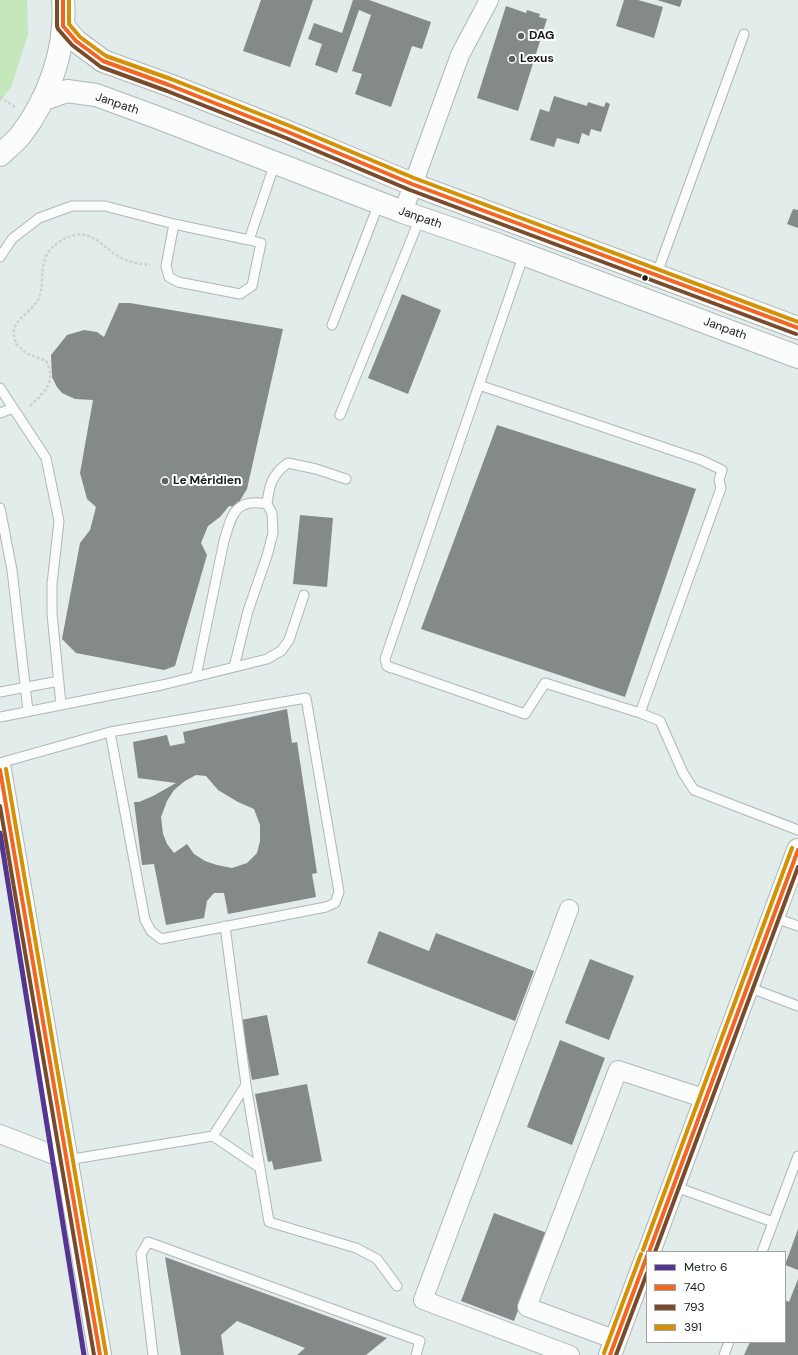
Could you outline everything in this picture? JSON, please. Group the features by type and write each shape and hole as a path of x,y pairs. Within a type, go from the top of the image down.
{"main road":[{"path":"0,156 19,136 42,100 52,76 58,58 63,26 62,0"},
{"path":"63,26 76,41 103,61 274,126 412,184 798,328"},
{"name":"Janpath","path":"42,100 67,91 96,95 411,215 524,254 798,357"},
{"path":"0,770 100,1355"},
{"path":"649,1251 798,850"},
{"path":"613,1347 646,1259"}],"street":[{"path":"411,215 412,184 460,56 489,0"},
{"path":"569,909 423,1300 570,1355"},
{"path":"613,1347 527,1307 618,1070 706,1099"},
{"path":"0,1134 67,1160"}],"lane":[{"path":"656,276 744,34"},
{"path":"249,240 275,163"},
{"path":"332,325 379,203"},
{"path":"0,257 12,239 39,218 72,206 105,206 174,224 261,243 252,286 240,294 178,282 170,276 166,266 174,224"},
{"path":"340,415 411,215"},
{"path":"524,254 385,659 389,667 526,714 544,683 640,713 660,721 683,773 694,790 798,830"},
{"path":"478,385 701,460 722,470 719,480 721,488 640,713"},
{"path":"0,388 46,458 59,521 52,584 52,614 61,704"},
{"path":"0,412 13,408"},
{"path":"234,667 248,611 267,556 273,533 272,513 267,504 268,494 278,470 288,463 316,468 346,479"},
{"path":"196,676 224,541 230,520 235,511 245,504 257,502 267,504"},
{"path":"0,508 12,570 28,711"},
{"path":"0,717 162,685 267,659 281,651 289,640 304,595"},
{"path":"0,692 59,681"},
{"path":"0,763 110,732 306,698 339,892 335,903 326,907 161,939 151,931 144,920 110,732"},
{"path":"773,917 798,926"},
{"path":"225,926 246,1085 269,1222 356,1248 377,1259 397,1286"},
{"path":"748,987 798,1006"},
{"path":"213,1136 246,1085"},
{"path":"67,1160 213,1136 260,1168"},
{"path":"762,1251 798,1156"},
{"path":"673,1186 773,1222"},
{"path":"153,1355 141,1254 148,1242 420,1342 416,1355"},
{"path":"724,1355 729,1343"}],"path":[{"path":"26,428 30,406 47,387 51,379 50,370 46,362 26,353 16,344 14,330 20,320 38,299 42,285 42,272 47,255 57,243 72,235 85,235 98,239 112,252 124,259 138,264 166,266"}],"green space":[{"path":"0,0 27,0 28,34 12,85 0,102"}],"building":[{"path":"261,0 313,0 290,67 243,51"},
{"path":"353,0 369,0 431,22 422,49 412,46 391,107 355,94 362,74 352,71 371,15 359,10 337,73 315,65 322,44 308,39 314,23 342,33"},
{"path":"624,0 638,0 663,7 654,38 616,26"},
{"path":"657,0 682,0 680,7"},
{"name":"Lexus","path":"506,6 526,13 527,10 540,14 539,17 547,19 518,111 477,98"},
{"path":"554,96 587,106 588,102 604,107 606,102 610,104 601,132 591,129 589,136 582,133 579,144 557,138 554,147 530,140 540,109 549,112"},
{"path":"793,209 798,210 798,228 787,224"},
{"path":"402,294 441,310 408,394 368,378"},
{"name":"Le Méridien","path":"119,303 130,303 283,329 247,489 236,507 229,506 220,517 208,526 201,543 207,555 175,666 164,670 76,653 62,639 80,543 90,530 96,507 87,499 80,473 93,400 75,399 62,393 52,377 51,355 67,335 84,330 97,332 104,337"},
{"path":"497,425 696,489 625,697 421,629"},
{"path":"300,515 333,518 327,587 293,584"},
{"path":"287,709 292,743 297,742 317,873 312,874 316,897 228,914 224,893 214,893 207,901 204,918 166,925 154,864 142,865 134,802 139,802 153,796 176,783 138,778 133,742 167,735 170,746 185,743 183,732","holes":["196,775 206,776 218,790 238,802 254,809 260,825 260,841 257,853 247,863 232,868 217,865 205,861 194,854 187,844 174,853 167,844 163,834 161,817 167,801 174,790 185,781"]},
{"path":"379,931 429,951 436,933 534,971 515,1021 367,963"},
{"path":"590,959 634,976 609,1040 565,1023"},
{"path":"267,1015 279,1075 252,1080 241,1020"},
{"path":"560,1040 605,1058 572,1145 527,1127"},
{"path":"307,1084 322,1161 274,1170 272,1161 268,1162 255,1094"},
{"path":"494,1213 547,1233 514,1321 461,1301"},
{"path":"798,1229 798,1270 786,1265"},
{"path":"165,1257 387,1338 366,1355 297,1355 305,1348 237,1321 221,1335 224,1355 181,1355"},
{"path":"798,1279 798,1355 744,1355 750,1343 786,1343 786,1300 789,1302"}],"metro line":[{"name":"6","path":"0,833 84,1355"}],"transit line":[{"name":"793","path":"57,0 58,29 72,45 101,67 167,91 286,138 410,190 796,334"},
{"name":"740","path":"63,0 63,26 76,41 103,61 169,85 288,132 412,184 798,328"},
{"name":"391","path":"69,0 69,24 80,37 106,56 171,79 290,126 414,178 798,322"},
{"name":"391","path":"6,769 106,1354"},
{"name":"740","path":"0,770 100,1355"},
{"name":"793","path":"0,806 94,1355"},
{"name":"391","path":"643,1250 792,848"},
{"name":"740","path":"649,1251 798,850"},
{"name":"793","path":"655,1251 798,867"},
{"name":"391","path":"604,1353 641,1254"},
{"name":"740","path":"610,1355 646,1259"},
{"name":"793","path":"616,1355 646,1276"}],"place":[{"name":"DAG","path":"521,36"},
{"name":"Lexus","path":"512,59"},
{"name":"Le Méridien","path":"165,481"}]}
